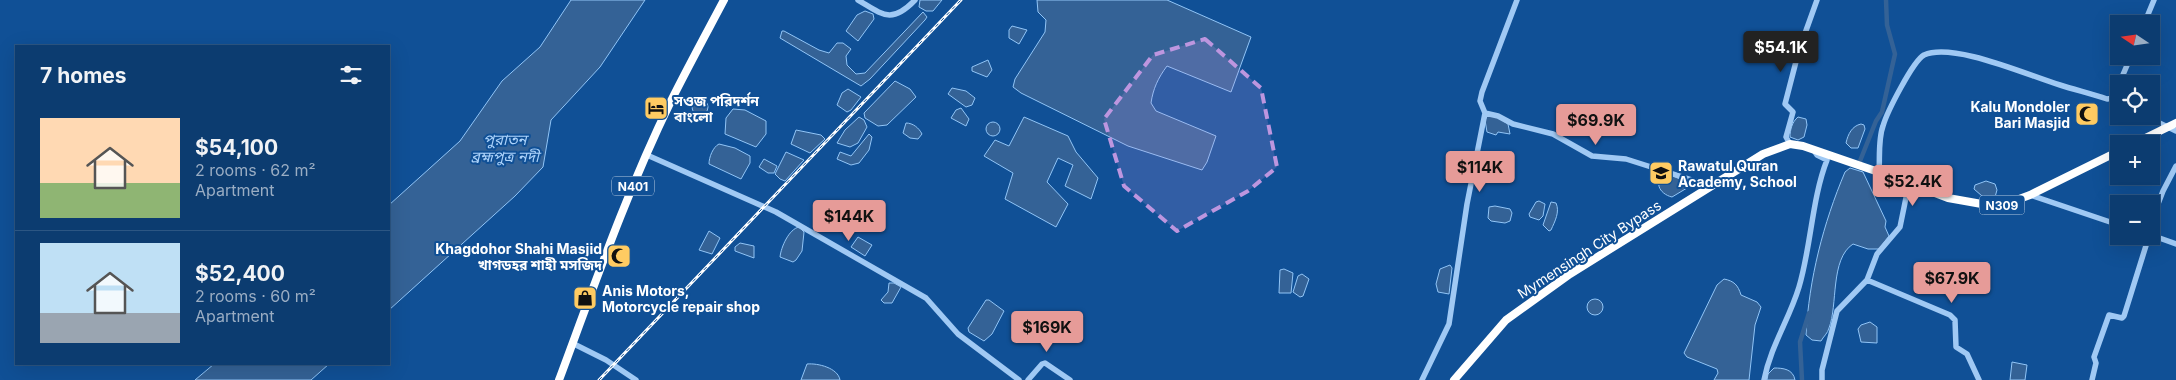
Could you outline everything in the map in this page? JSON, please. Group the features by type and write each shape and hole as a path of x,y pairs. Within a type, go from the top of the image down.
{"highway":[{"name":"N401","path":"559,380 596,278 647,154 671,102 724,0"},
{"path":"2151,135 2176,123"},
{"path":"1790,144 1813,149 1879,172"},
{"name":"Mymensingh City Bypass","path":"1454,380 1506,320 1570,274 1763,154 1790,144"},
{"name":"N309","path":"1879,172 1948,198 1993,206 2003,205 2030,195 2110,155"}],"street":[{"path":"858,0 877,13 889,16 899,13 915,0"},
{"path":"1422,380 1449,324 1464,222 1485,113 1480,101 1518,0"},
{"path":"1790,144 1786,138 1793,112 1785,104 1799,50 1817,0"},
{"path":"2148,15 2154,0"},
{"path":"1879,172 1882,127 1914,63 1925,55 1946,53 1966,56 2006,66 2110,100"},
{"path":"1485,113 1498,116 1513,124 1553,134 1592,156 1626,159 1711,186"},
{"path":"2160,124 2176,131"},
{"path":"1764,380 1771,352 1799,288 1819,187 1827,160 1817,155 1813,149"},
{"path":"647,154 776,212 926,298 958,334 1019,380"},
{"path":"2160,200 2176,166"},
{"path":"1822,380 1822,370 1838,311 1867,280 1877,254 1900,227 1909,183"},
{"path":"2030,195 2110,222"},
{"path":"2160,239 2176,244"},
{"path":"2092,380 2096,363 2094,358 2109,316 2122,318 2124,316 2147,245"},
{"path":"1867,280 1950,315 1955,320 1956,347 1967,354 1979,380"},
{"path":"572,344 606,360 636,380"},
{"path":"1028,380 1045,363 1070,380"}],"highlighted area":[{"path":"1205,39 1261,88 1277,167 1248,191 1177,231 1124,186 1104,119 1153,55"}],"water":[{"name":"পুরাতন ব্রহ্মপুত্র নদী","path":"571,0 645,0 600,67 551,120 543,167 515,196 390,309 390,204 460,141 502,81 540,47"},
{"path":"920,0 942,0 933,11 926,11 919,7"},
{"path":"1037,0 1167,0 1251,37 1231,92 1167,66 1155,88 1151,103 1156,111 1216,136 1207,162 1202,170 1128,146 1021,93 1013,87 1015,79 1045,32 1046,20 1038,12"},
{"path":"865,11 873,14 874,19 858,41 846,31 857,15"},
{"path":"923,12 927,17 925,20 870,79 861,86 780,38 782,31 784,31 819,50 829,53 837,43 843,43 851,49 846,56 847,65 856,74 865,73"},
{"path":"1012,26 1027,30 1019,44 1009,38 1009,30"},
{"path":"988,60 992,70 987,77 972,71 972,67"},
{"path":"895,81 910,89 916,97 887,125 878,126 865,118 864,113"},
{"path":"952,88 966,91 975,98 972,105 966,107 948,94"},
{"path":"848,89 861,97 851,110 847,112 837,105 842,93"},
{"path":"697,99 703,99 708,104 706,113 697,115 692,110 692,104"},
{"path":"961,108 969,119 966,126 951,118 956,110"},
{"path":"733,109 745,110 766,121 766,134 756,147 725,134 726,118"},
{"path":"1492,114 1508,124 1510,134 1498,132 1496,135 1487,132 1485,120 1488,115"},
{"path":"859,117 864,120 867,127 858,143 850,147 837,143 845,130"},
{"path":"1024,117 1068,136 1076,152 1098,178 1091,199 1065,186 1073,165 1058,158 1047,182 1068,204 1056,227 1005,199 1013,173 984,156 995,140 1009,146"},
{"path":"1798,117 1806,119 1807,125 1804,137 1798,140 1790,137 1790,132 1794,121"},
{"path":"990,122 996,122 1000,129 996,136 990,136 986,132 986,126"},
{"path":"906,123 913,125 922,134 918,139 910,138 903,133"},
{"path":"1861,124 1864,125 1865,129 1858,148 1851,148 1846,143 1848,137 1853,129"},
{"path":"796,130 821,135 825,139 810,153 791,144"},
{"path":"869,134 872,137 869,150 859,163 851,165 837,159 840,152 851,156"},
{"path":"719,144 735,148 750,156 750,163 741,179 709,164 712,152"},
{"path":"786,152 804,160 785,181 775,174"},
{"path":"764,159 777,166 774,173 768,173 759,167"},
{"path":"1850,168 1863,172 1886,221 1885,227 1889,236 1879,249 1868,249 1853,244 1846,251 1838,271 1832,318 1828,330 1821,341 1812,340 1806,335 1810,293 1818,252 1837,192 1845,172"},
{"path":"1668,174 1690,184 1672,197 1667,195 1659,187 1659,183"},
{"path":"1986,181 1995,184 1997,190 1995,197 1982,196 1974,189 1975,185"},
{"path":"1539,201 1545,204 1543,216 1539,220 1530,217 1529,214 1536,202"},
{"path":"1551,202 1556,203 1557,213 1549,231 1543,225"},
{"path":"1495,206 1510,209 1512,213 1510,221 1505,223 1491,221 1488,218 1489,207"},
{"path":"799,227 804,232 802,251 793,262 780,257 786,239 795,228"},
{"path":"709,231 720,238 712,254 699,250"},
{"path":"858,237 872,245 865,256 851,247"},
{"path":"740,243 754,246 754,258 735,251 735,247"},
{"path":"1450,265 1452,268 1449,294 1438,292 1436,284 1440,269"},
{"path":"1284,269 1293,273 1291,293 1279,293 1280,270"},
{"path":"1302,274 1309,279 1303,296 1300,297 1293,292 1298,276"},
{"path":"1724,279 1733,282 1741,295 1757,302 1761,307 1755,325 1749,380 1714,380 1718,373 1717,369 1687,357 1684,353 1717,285"},
{"path":"889,283 894,283 901,287 892,303 884,303 881,300 888,292"},
{"path":"1595,299 1601,301 1603,307 1601,313 1595,315 1589,313 1587,307 1589,301"},
{"path":"986,300 989,300 1004,311 992,334 984,341 969,332 968,328"},
{"path":"1870,322 1877,327 1877,343 1861,342 1858,329 1861,325"},
{"path":"2012,362 2027,365 2025,380 2010,380"},
{"path":"807,364 822,365 832,369 840,380 801,380"},
{"path":"213,365 328,365 311,380 195,380"},
{"path":"1774,368 1790,371 1795,380 1767,380 1768,374"}],"waterway":[{"path":"1858,166 1876,121 1882,112 1895,54 1887,25 1886,0"},
{"path":"1802,380 1800,342 1809,313"}],"railway":[{"path":"599,380 961,0"}],"place":[{"name":"সওজ পরিদর্শন বাংলো","path":"656,108"},
{"name":"Kalu Mondoler Bari Masjid","path":"2087,114"},
{"name":"Rawatul Quran Academy, School","path":"1661,173"},
{"name":"Khagdohor Shahi Masjid খাগডহর শাহী মসজিদ","path":"619,256"},
{"name":"Anis Motors, Motorcycle repair shop","path":"585,298"}]}
